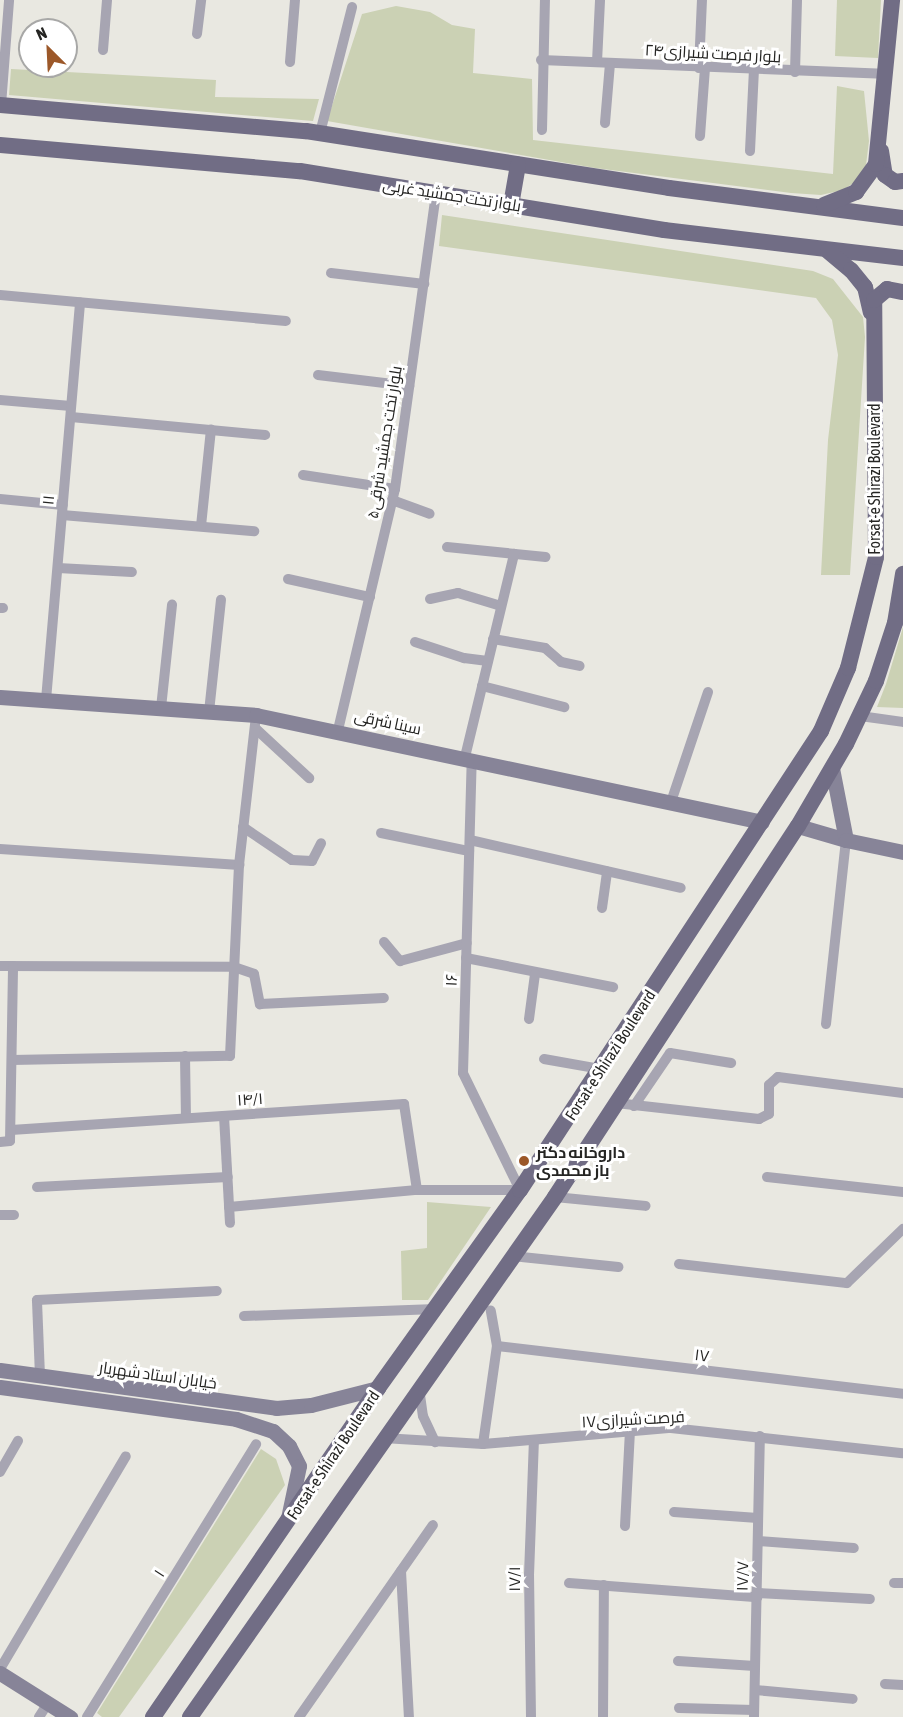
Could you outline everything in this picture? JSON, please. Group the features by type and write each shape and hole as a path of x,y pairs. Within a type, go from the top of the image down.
{"main road":[{"path":"814,208 844,200 866,180 876,164 892,0"},
{"path":"0,105 220,121 320,133 814,208 897,217"},
{"path":"878,135 885,175 895,182 903,181"},
{"name":"بلوار تخت جمشید غربی","path":"0,145 218,162 828,251 903,258"},
{"path":"511,205 519,165"},
{"path":"828,251 851,270 865,287 873,323"},
{"path":"873,323 878,294 887,289 903,292"},
{"name":"Forsat-e Shirazi Boulevard","path":"153,1717 378,1388 520,1190 821,731 848,668 865,614 876,557 873,323"},
{"name":"Forsat-e Shirazi Boulevard","path":"190,1717 418,1387 555,1197 798,826 860,716 876,681 895,623 903,574"}],"street":[{"path":"0,105 9,0"},
{"path":"103,50 107,0"},
{"path":"197,34 201,0"},
{"path":"290,62 295,0"},
{"path":"542,130 541,60 545,0"},
{"path":"597,62 600,0"},
{"path":"700,136 702,0"},
{"path":"795,72 797,0"},
{"path":"320,133 352,7"},
{"name":"بلوار فرصت شیرازی۲۴","path":"541,60 883,74"},
{"path":"605,123 610,63"},
{"path":"750,151 753,70"},
{"name":"بلوار تخت جمشید شرقی۵","path":"338,730 394,495 436,192"},
{"path":"331,273 423,284"},
{"path":"0,295 286,321"},
{"name":"۱۱","path":"46,700 80,302"},
{"path":"318,375 409,386"},
{"path":"0,400 71,412 265,435"},
{"path":"201,526 210,430"},
{"path":"303,475 394,495 430,514"},
{"path":"0,499 62,510 254,531"},
{"path":"447,547 545,557"},
{"name":"۱۶","path":"514,554 482,686 468,758 470,845 463,1073 520,1190"},
{"path":"58,568 132,572"},
{"path":"288,579 369,597"},
{"path":"430,599 458,593 501,606"},
{"path":"209,712 221,600"},
{"path":"161,708 172,605"},
{"path":"493,639 545,648 561,662 580,666"},
{"path":"415,642 464,658 488,661"},
{"path":"482,686 564,707"},
{"path":"671,802 708,692"},
{"name":"سینا شرقی","path":"0,697 209,712 255,721 338,730 762,822"},
{"path":"860,716 903,722"},
{"path":"255,721 309,778"},
{"path":"12,1060 230,1056 239,865 255,721"},
{"path":"826,1024 846,840 832,768"},
{"path":"798,826 846,840 903,852"},
{"path":"243,827 292,860 312,861 321,843"},
{"path":"381,833 470,845 608,871 681,888"},
{"path":"0,849 239,865"},
{"path":"602,908 608,871"},
{"path":"384,942 400,961 467,943"},
{"path":"466,958 535,974 613,987"},
{"path":"0,966 234,967 255,974 260,1004 384,998"},
{"path":"7,1138 12,1060 13,966"},
{"path":"529,1019 535,974"},
{"path":"634,1106 670,1053"},
{"path":"648,1054 670,1053 731,1063"},
{"path":"185,1056 186,1118"},
{"path":"544,1059 601,1069"},
{"path":"616,1103 759,1119 769,1114 769,1085 778,1077 903,1093"},
{"name":"۱۴/۱","path":"7,1138 186,1118 404,1104 417,1190"},
{"path":"225,1116 230,1223"},
{"path":"37,1187 228,1177"},
{"path":"767,1177 903,1192"},
{"path":"229,1207 417,1190 520,1190"},
{"path":"555,1197 646,1206"},
{"path":"0,1215 14,1215"},
{"path":"679,1264 847,1283 903,1230"},
{"path":"512,1256 618,1267"},
{"path":"40,1376 37,1300 217,1291"},
{"path":"244,1316 436,1309"},
{"path":"483,1444 497,1346 491,1311"},
{"name":"۱۷","path":"497,1346 903,1394"},
{"name":"خیابان استاد شهریار","path":"0,1370 206,1401 276,1408 311,1405 378,1388"},
{"name":"خیابان استاد شهریار","path":"0,1387 236,1419 273,1431 289,1446 299,1466 287,1520"},
{"path":"418,1387 423,1416 435,1442"},
{"name":"۱۷فرصت شیرازی","path":"383,1438 483,1444 671,1428 903,1453"},
{"path":"625,1527 630,1432"},
{"name":"۱۷/۷","path":"754,1713 760,1436"},
{"path":"0,1472 18,1441"},
{"name":"۱۷/۱","path":"531,1717 529,1575 534,1441"},
{"name":"۱","path":"87,1717 256,1444"},
{"path":"70,1717 0,1671 126,1456"},
{"path":"674,1512 758,1518"},
{"path":"299,1717 433,1525"},
{"path":"758,1541 854,1548"},
{"path":"401,1571 410,1717"},
{"path":"569,1583 757,1595 870,1599"},
{"path":"603,1717 604,1585"},
{"path":"678,1661 755,1666"},
{"path":"885,1684 903,1685"},
{"path":"755,1690 853,1699"},
{"path":"39,1717 48,1703"},
{"path":"678,1708 754,1713"}],"green space":[{"path":"837,0 881,0 878,58 835,56"},
{"path":"396,6 430,12 452,25 475,29 473,73 532,79 533,140 833,174 837,86 864,91 869,141 866,165 858,180 843,190 821,195 791,193 595,168 327,121 362,14"},
{"path":"11,69 18,69 18,78 78,78 78,73 216,80 215,97 319,99 313,121 9,95"},
{"path":"442,215 813,271 833,279 863,317 865,337 850,575 821,575 828,440 838,355 832,320 816,298 439,246"},
{"path":"903,627 903,708 877,707 886,684"},
{"path":"427,1202 491,1207 428,1300 402,1300 401,1251 427,1248"},
{"path":"261,1449 276,1459 285,1485 119,1717 102,1717 97,1713"}],"place":[{"name":"داروخانه دکتر باز محمدی","path":"524,1161"}]}
